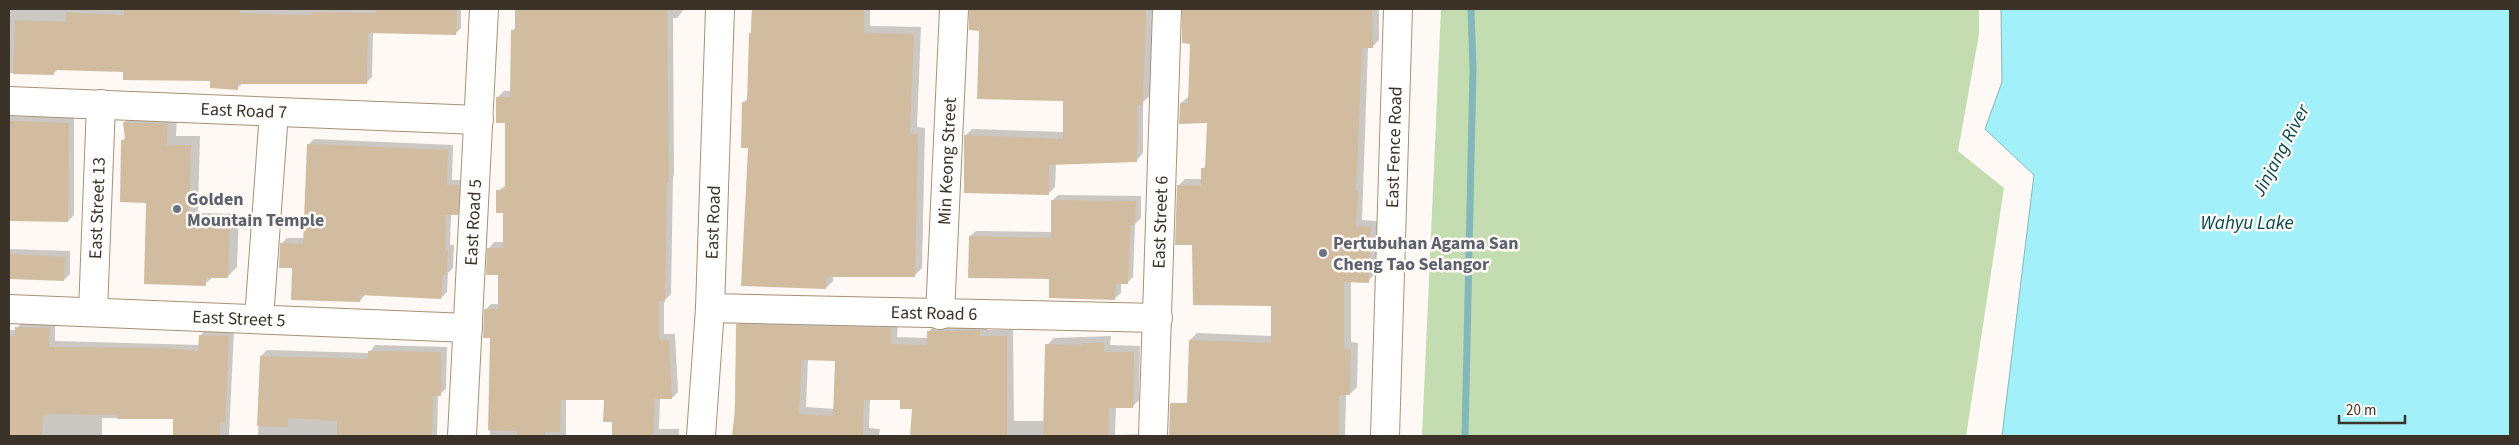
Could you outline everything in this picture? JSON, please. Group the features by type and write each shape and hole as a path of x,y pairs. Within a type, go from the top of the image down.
{"street":[{"name":"East Road 5","path":"462,436 484,9"},
{"name":"East Road","path":"701,436 710,308 720,9"},
{"name":"Min Keong Street","path":"940,315 954,9"},
{"name":"East Street 6","path":"1153,436 1167,9"},
{"name":"East Fence Road","path":"1385,436 1398,9"},
{"name":"East Road 7","path":"9,101 479,120"},
{"name":"East Street 13","path":"93,312 101,104"},
{"path":"259,319 274,112"},
{"name":"East Road 6","path":"710,308 940,315 1158,318"},
{"name":"East Street 5","path":"9,309 468,328"}],"green space":[{"path":"1441,9 1979,9 1979,34 1958,151 2004,188 1966,436 1422,436"}],"water":[{"name":"Wahyu Lake","path":"2001,9 2510,9 2510,436 2002,436 2034,175 1985,129 2002,82"}],"building":[{"path":"124,9 241,9 240,13 312,15 312,12 376,13 376,9 457,9 456,35 368,33 367,84 238,84 238,90 210,88 210,81 123,80 123,72 54,70 54,75 13,74 15,20 66,22 66,12 124,15"},
{"path":"515,9 667,9 669,182 667,182 665,302 659,301 659,340 669,340 672,399 655,399 653,436 612,436 612,422 603,422 604,400 561,400 560,432 545,432 545,436 517,436 517,431 488,430 490,338 483,338 484,309 498,309 498,275 486,275 487,248 503,248 503,213 496,213 496,190 505,190 505,123 496,123 496,97 510,97 511,30 515,30"},
{"path":"752,9 864,9 864,33 914,34 910,134 918,134 915,277 827,277 826,289 741,286 748,148 741,148 742,102 747,102 749,33 751,33"},
{"path":"969,9 1146,9 1143,105 1137,105 1137,162 1049,165 1049,195 964,193 964,135 1063,139 1063,101 977,99 979,31 969,30"},
{"path":"1182,9 1372,10 1373,48 1362,48 1356,191 1358,191 1356,226 1371,227 1369,283 1344,282 1344,349 1351,349 1350,395 1339,395 1339,436 1169,436 1170,403 1187,403 1189,340 1271,343 1271,306 1193,305 1192,245 1175,245 1177,185 1201,186 1201,168 1205,168 1207,123 1179,124 1180,103 1188,103 1190,44 1182,43"},
{"path":"9,121 69,123 68,222 9,221"},
{"path":"123,122 168,124 167,145 191,145 189,222 230,224 228,278 206,278 206,286 144,284 146,203 120,202 121,140 125,140"},
{"path":"307,144 448,150 447,185 459,185 459,199 458,215 446,215 445,250 448,250 447,275 443,275 441,299 360,295 360,302 291,300 292,268 279,268 280,243 303,244"},
{"path":"1051,200 1136,201 1135,225 1130,225 1128,284 1116,284 1115,300 1049,298 1049,279 968,278 969,236 1051,238"},
{"path":"9,254 65,257 64,281 9,279"},
{"path":"736,324 891,328 891,344 927,345 927,331 980,330 980,336 1007,336 1007,436 910,436 912,409 900,409 900,400 864,400 863,436 732,436 735,411","holes":["802,360 835,361 833,416 799,414"]},
{"path":"15,327 49,328 49,347 165,348 198,351 199,335 229,336 225,422 220,422 220,436 173,436 173,419 117,419 117,415 48,414 43,416 42,436 9,436 9,336 15,336"},
{"path":"1081,343 1104,343 1104,352 1134,352 1133,408 1109,408 1108,436 1043,436 1045,344 1081,345"},
{"path":"368,351 441,352 441,396 433,396 432,436 337,436 337,421 288,418 288,427 257,426 260,356 368,359"}],"waterway":[{"path":"1465,436 1473,69 1471,9"}],"place":[{"name":"Golden Mountain Temple","path":"177,209"},
{"name":"Pertubuhan Agama San Cheng Tao Selangor","path":"1323,253"}],"water label":[{"name":"Jinjang River","path":"2280,150"}]}
